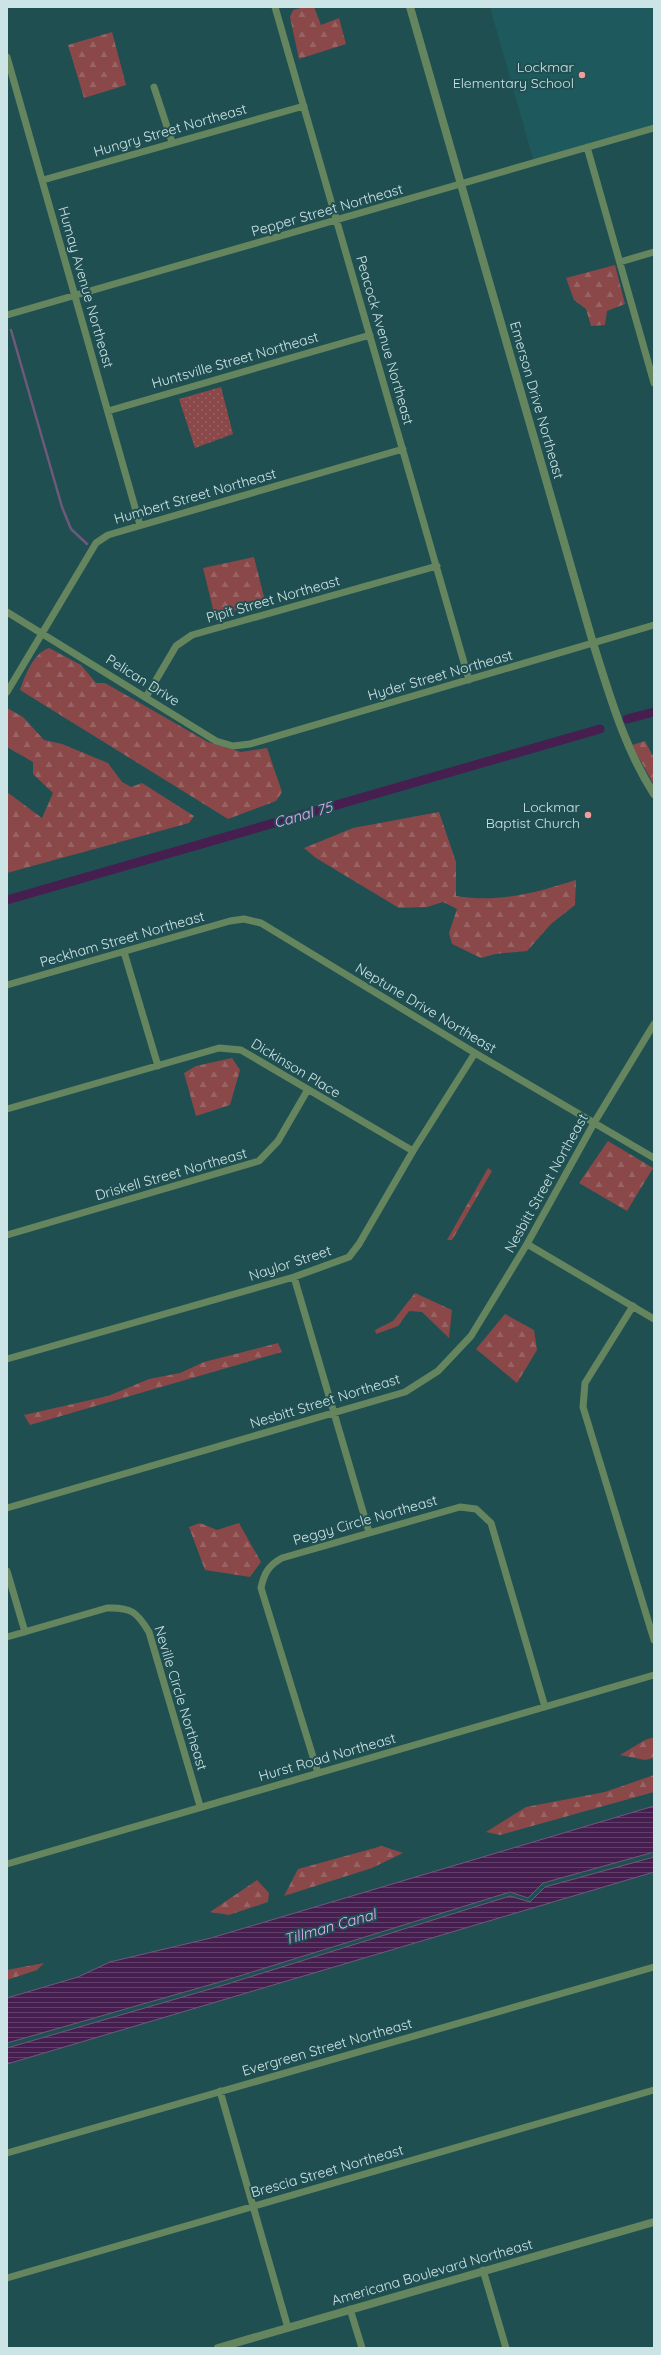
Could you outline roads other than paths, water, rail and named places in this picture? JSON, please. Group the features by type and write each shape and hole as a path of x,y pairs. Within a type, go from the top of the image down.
{"street":[{"name":"Peacock Avenue Northeast","path":"276,7 469,680"},
{"name":"Emerson Drive Northeast","path":"410,7 593,643 620,728 640,773 654,794"},
{"name":"Humay Avenue Northeast","path":"7,57 140,525"},
{"path":"154,87 172,142"},
{"name":"Hungry Street Northeast","path":"43,180 172,142 304,106"},
{"name":"Pepper Street Northeast","path":"7,315 75,297 654,128"},
{"path":"587,147 654,380"},
{"path":"620,262 654,252"},
{"name":"Huntsville Street Northeast","path":"108,411 370,335"},
{"name":"Humbert Street Northeast","path":"7,692 96,543 108,535 403,449"},
{"name":"Pipit Street Northeast","path":"146,697 176,646 192,635 437,566"},
{"name":"Pelican Drive","path":"7,612 216,741 232,746"},
{"name":"Hyder Street Northeast","path":"232,746 250,744 654,625"},
{"name":"Peckham Street Northeast","path":"7,985 230,921 244,919"},
{"name":"Neptune Drive Northeast","path":"244,919 261,923 475,1053 654,1158"},
{"path":"124,952 158,1066"},
{"name":"Nesbitt Street Northeast","path":"7,1508 405,1392 438,1371 471,1336 527,1244 594,1123 654,1024"},
{"name":"Dickinson Place","path":"7,1109 219,1048 241,1050 307,1091 413,1151"},
{"name":"Naylor Street","path":"7,1359 294,1277 349,1257 359,1244 413,1151 475,1053"},
{"name":"Driskell Street Northeast","path":"7,1235 259,1161 278,1141 307,1091"},
{"path":"527,1244 654,1319"},
{"path":"294,1277 369,1532"},
{"path":"633,1306 585,1383 583,1407 654,1640"},
{"name":"Peggy Circle Northeast","path":"318,1773 261,1588 263,1577 272,1564 282,1558 369,1532 460,1507 476,1509 491,1523 545,1707"},
{"path":"7,1571 25,1632"},
{"name":"Neville Circle Northeast","path":"7,1637 107,1608 123,1607 138,1615 149,1632 200,1806"},
{"name":"Hurst Road Northeast","path":"7,1864 200,1806 654,1676"},
{"name":"Evergreen Street Northeast","path":"7,2153 654,1967"},
{"name":"Brescia Street Northeast","path":"7,2278 654,2090"},
{"path":"220,2091 288,2328"},
{"name":"Americana Boulevard Northeast","path":"218,2348 236,2346 350,2309 654,2222"},
{"path":"483,2270 506,2348"},
{"path":"350,2309 362,2348"}],"water":[{"name":"Tillman Canal","path":"654,1806 654,1852 543,1883 528,1898 510,1892 223,1981 7,2043 7,1998 78,1977 110,1962 211,1938"},
{"path":"654,1857 654,1872 7,2064 7,2048 224,1985 510,1896 530,1902 545,1887"}],"waterway":[{"path":"11,330 62,507 71,529 87,544"},
{"name":"Canal 75","path":"627,719 654,712"},
{"name":"Canal 75","path":"7,900 600,729"}],"place":[{"name":"Lockmar Elementary School","path":"582,75"},
{"name":"Lockmar Baptist Church","path":"588,815"}]}
